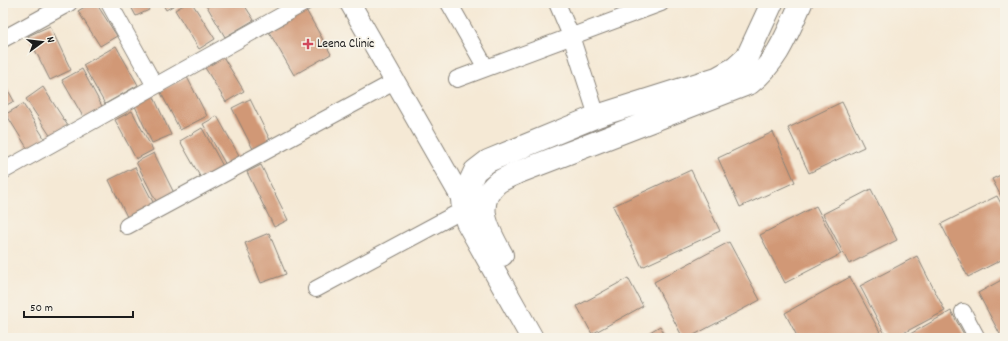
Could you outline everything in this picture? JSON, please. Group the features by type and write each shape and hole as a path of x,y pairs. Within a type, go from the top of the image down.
{"main road":[{"path":"532,338 467,222 475,171 488,161 597,116 717,78 735,68 748,56 772,3"},
{"path":"470,207 484,203 489,192 498,183 519,172 750,83 764,72 775,57 801,3"},
{"path":"470,207 491,234 549,338"}],"street":[{"path":"3,39 69,3"},
{"path":"109,3 155,86"},
{"path":"3,171 304,3"},
{"path":"316,289 470,207 350,3"},
{"path":"449,3 486,68"},
{"path":"558,3 571,36 597,116"},
{"path":"457,79 661,3"},
{"path":"127,226 396,81"},
{"path":"963,312 977,338"}],"building":[{"path":"91,3 96,3 117,36 100,46 78,11"},
{"path":"129,3 145,3 149,10 136,16"},
{"path":"162,3 178,3 166,10"},
{"path":"187,3 192,3 215,39 199,49 175,10"},
{"path":"205,3 243,3 254,20 225,37"},
{"path":"306,10 331,54 294,75 269,32"},
{"path":"50,26 71,70 50,80 28,36"},
{"path":"116,46 138,85 105,104 83,65"},
{"path":"222,55 244,91 226,102 204,66"},
{"path":"82,69 104,110 85,120 62,80"},
{"path":"187,77 207,116 180,130 160,91"},
{"path":"3,81 14,101 3,107"},
{"path":"43,87 68,126 51,137 26,99"},
{"path":"153,95 171,135 152,143 134,104"},
{"path":"250,99 271,142 254,151 232,108"},
{"path":"842,102 864,147 809,173 788,128"},
{"path":"23,104 46,141 29,151 6,114"},
{"path":"132,111 153,150 136,159 115,120"},
{"path":"217,116 241,159 227,167 203,124"},
{"path":"202,128 224,168 202,180 180,141"},
{"path":"773,132 795,182 740,207 718,158"},
{"path":"154,153 174,193 156,201 136,162"},
{"path":"261,165 288,220 274,227 247,172"},
{"path":"135,167 155,206 128,219 109,180"},
{"path":"691,170 720,231 642,267 613,206"},
{"path":"1005,173 1005,204 992,179"},
{"path":"871,189 897,240 849,264 823,214"},
{"path":"997,196 1005,211 1005,258 968,277 941,224"},
{"path":"816,206 841,254 785,283 760,235"},
{"path":"269,233 286,274 261,283 245,243"},
{"path":"729,242 760,300 694,335 696,338 683,338 654,282"},
{"path":"917,256 945,311 894,338 887,338 860,286"},
{"path":"850,277 880,332 868,338 798,338 785,313"},
{"path":"628,278 643,306 592,334 577,306"},
{"path":"1005,278 1005,338 1002,338 978,293"},
{"path":"951,311 966,338 903,338"},
{"path":"660,326 667,338 640,338"}],"place":[{"name":"Leena Clinic","path":"308,44"}]}
